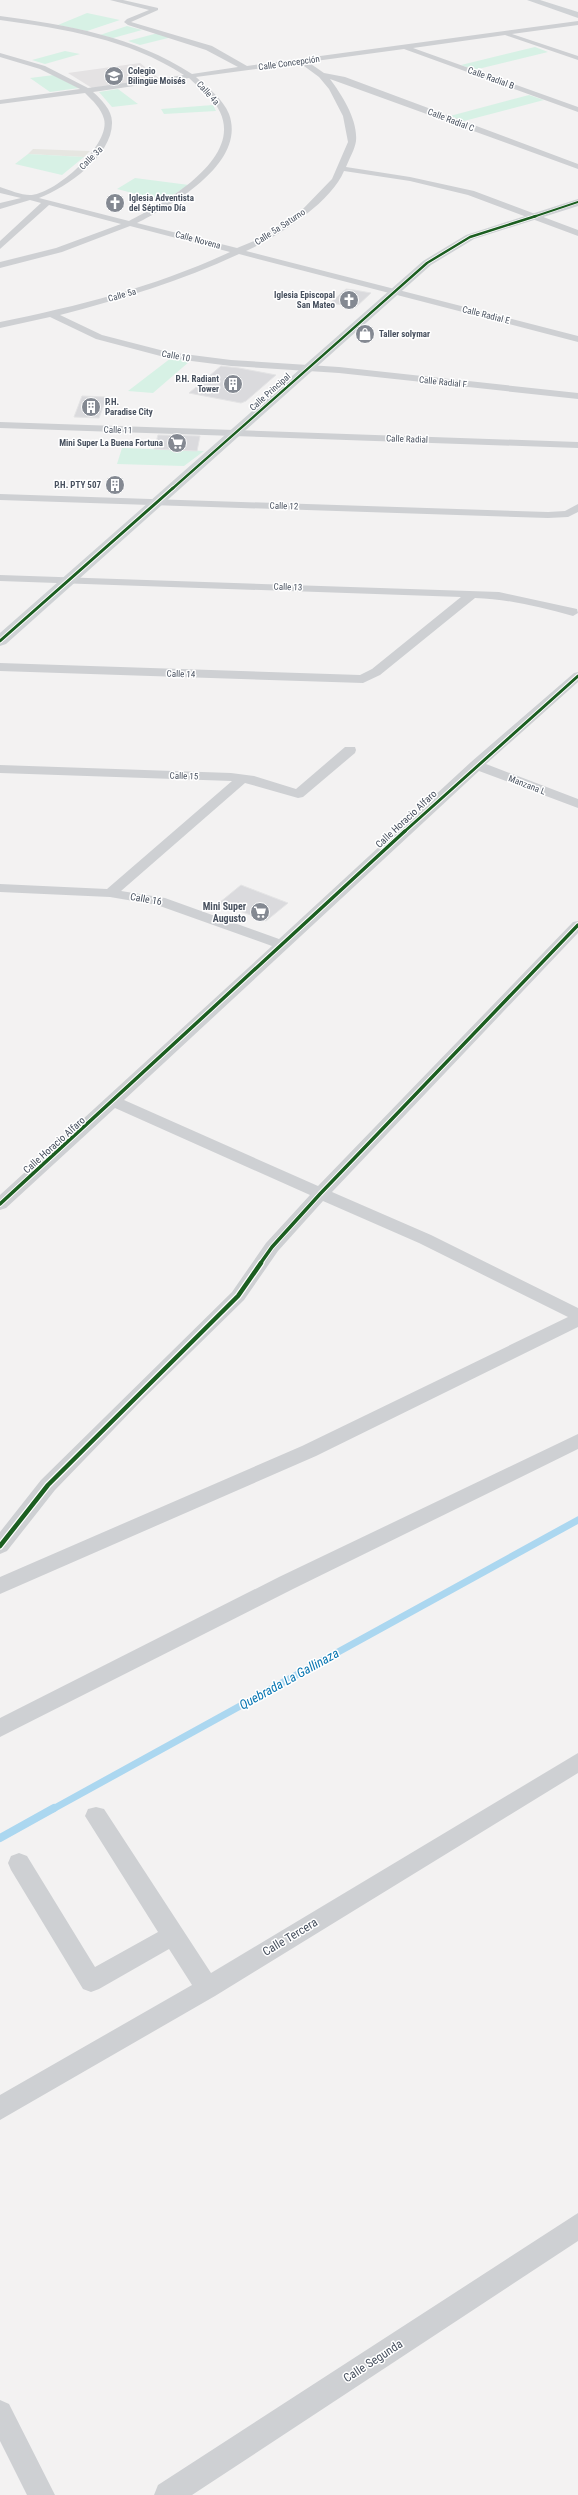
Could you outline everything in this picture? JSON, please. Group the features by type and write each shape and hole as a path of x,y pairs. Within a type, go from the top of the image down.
{"street":[{"path":"113,0 156,9 127,22 130,24 209,48 246,69"},
{"path":"531,0 578,15"},
{"path":"544,0 578,11"},
{"name":"Calle 4a","path":"0,18 66,28 152,54 192,76 219,103 227,118 226,136 222,154 212,170 190,189 130,223 73,244 0,265"},
{"name":"Calle Concepción","path":"0,102 578,23"},
{"path":"505,34 578,58"},
{"name":"Calle Radial B","path":"403,47 578,110"},
{"name":"Calle 3a","path":"0,55 50,70 88,90 106,112 109,121 109,132 103,147 65,181 42,194 0,206"},
{"name":"Calle 5a Saturno","path":"240,251 273,234 304,213 328,190 344,168 351,150 352,127 348,116 323,75 302,61"},
{"name":"Calle Radial C","path":"323,75 342,79 578,167"},
{"path":"344,168 448,187 482,197 578,233"},
{"name":"Calle Novena","path":"0,190 395,292"},
{"path":"0,246 47,202"},
{"name":"Calle Principal","path":"0,641 427,263 457,244 488,230 532,215 578,202"},
{"name":"Calle 5a","path":"0,325 51,314 167,281 240,251"},
{"name":"Calle Radial E","path":"395,292 578,339"},
{"name":"Calle 10","path":"51,314 99,337 168,355 308,369"},
{"name":"Calle Radial F","path":"308,369 578,396"},
{"name":"Calle 11","path":"0,425 235,434"},
{"name":"Calle Radial","path":"235,434 578,445"},
{"name":"Calle 12","path":"0,497 548,515 568,514 578,507"},
{"name":"Calle 13","path":"0,578 512,596 573,612"},
{"name":"Calle 14","path":"0,667 346,680 362,679 376,672 472,594"},
{"name":"Calle Horacio Alfaro","path":"0,1204 284,946 476,765 578,676"},
{"name":"Calle 15","path":"0,769 243,778 298,794 350,750"},
{"name":"Manzana L","path":"476,765 578,804"},
{"path":"110,894 243,778"},
{"name":"Calle 16","path":"0,888 110,894 160,901 181,907 284,946"},
{"path":"0,1546 48,1485 136,1394 238,1296 272,1247 320,1194 578,924"},
{"path":"114,1102 424,1239 578,1315"},
{"path":"0,1586 309,1451 578,1320"},
{"path":"0,1728 286,1583 578,1441"},
{"name":"Calle Tercera","path":"0,2108 208,1988 578,1762"},
{"path":"96,1816 208,1988"},
{"path":"19,1863 91,1981 173,1935"},
{"name":"Calle Segunda","path":"168,2495 578,2226"},
{"path":"0,2413 41,2495"}],"shaded area":[{"name":"Colegio Bilingüe Moisés","path":"140,63 160,79 92,88 68,73"},
{"path":"33,149 90,151 84,157 28,154"}],"green space":[{"path":"87,13 120,20 87,31 58,25"},
{"path":"127,26 142,30 113,38 100,35"},
{"path":"158,33 172,37 140,45 128,41"},
{"path":"535,47 548,52 474,70 461,65"},
{"path":"65,51 80,54 45,64 32,60"},
{"path":"54,75 79,88 50,92 30,78"},
{"path":"118,89 138,104 112,107 99,92"},
{"path":"529,95 544,100 464,121 450,116"},
{"path":"213,105 216,111 164,114 161,109"},
{"path":"28,154 84,157 62,175 15,164"},
{"path":"135,178 189,185 163,201 117,189"},
{"path":"171,358 190,361 153,393 128,391"},
{"path":"122,448 204,451 184,466 117,464"}],"building":[{"name":"Iglesia Episcopal San Mateo","path":"346,289 371,293 356,307 330,303"},
{"name":"P.H. Radiant Tower","path":"221,366 276,375 246,401 241,403 189,393"},
{"name":"P.H. Paradise City","path":"82,396 107,397 99,418 74,417"},
{"name":"Mini Super La Buena Fortuna","path":"158,435 200,436 197,451 154,449"},
{"name":"Mini Super Augusto","path":"241,885 288,903 266,921 219,903"}],"waterway":[{"name":"Quebrada La Gallinaza","path":"53,1809 578,1520"},
{"name":"Quebrada La Gallinaza","path":"0,1838 54,1808"}],"cycle path":[{"path":"0,641 427,263 470,237 578,202"},
{"path":"0,1204 432,806 578,676"},
{"path":"0,1546 48,1485 136,1395 238,1296 272,1247 320,1194 578,925"}],"place":[{"name":"Colegio Bilingüe Moisés","path":"114,76"},
{"name":"Iglesia Adventista del Séptimo Día","path":"115,203"},
{"name":"Iglesia Episcopal San Mateo","path":"349,300"},
{"name":"Taller solymar","path":"365,334"},
{"name":"P.H. Radiant Tower","path":"233,384"},
{"name":"P.H. Paradise City","path":"91,407"},
{"name":"Mini Super La Buena Fortuna","path":"177,443"},
{"name":"P.H. PTY 507","path":"115,485"},
{"name":"Mini Super Augusto","path":"260,912"}]}
